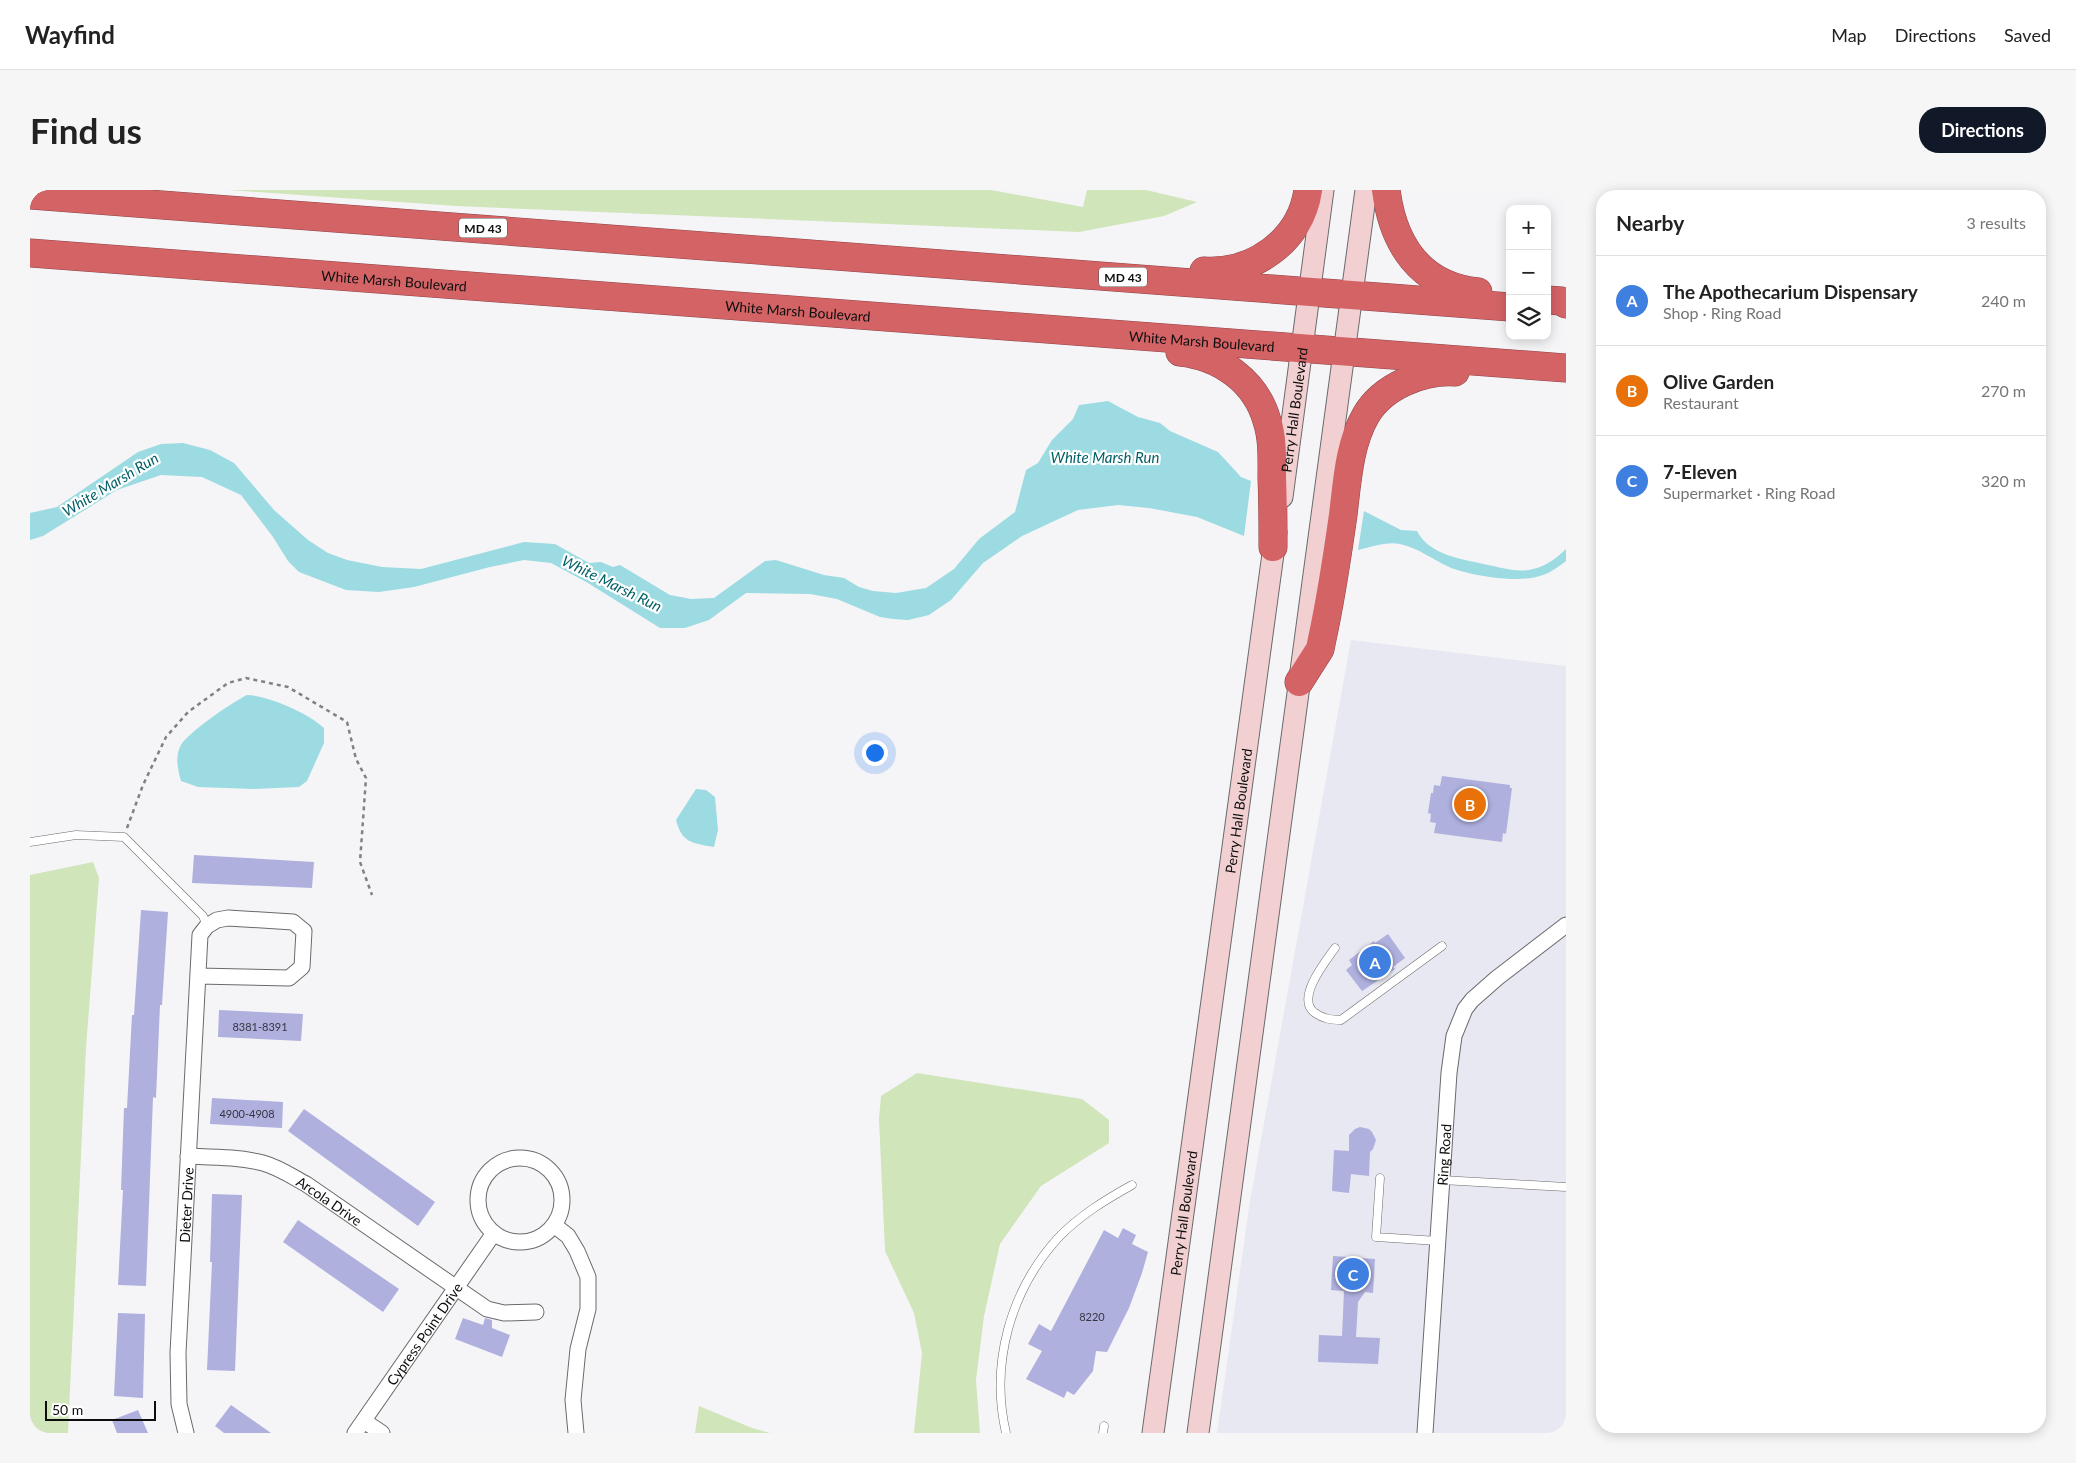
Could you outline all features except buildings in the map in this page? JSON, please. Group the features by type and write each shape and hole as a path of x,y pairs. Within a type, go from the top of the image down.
{"highway":[{"path":"936,263 1073,263 1216,272 1231,270 1244,267 1264,257 1287,238 1298,222 1308,190"},
{"path":"1386,190 1393,226 1410,256 1422,269 1448,286 1465,291 1506,296"},
{"name":"MD 43","path":"30,195 1506,307"},
{"name":"White Marsh Boulevard","path":"30,253 1566,368"},
{"path":"1551,300 1561,301 1566,304"},
{"path":"1551,310 1566,312"},
{"path":"813,312 874,322 1037,340 1195,353 1223,364 1234,371 1249,388 1267,419 1272,446 1273,547"},
{"path":"1299,682 1320,649 1334,577 1352,452 1359,428 1366,414 1373,406 1406,381 1442,371 1566,380"}],"main road":[{"name":"Perry Hall Boulevard","path":"1154,1433 1323,190"},
{"path":"1200,1428 1366,190"}],"street":[{"path":"198,976 289,978 302,968 304,930 293,922 228,918 217,920 206,926"},
{"name":"Ring Road","path":"1425,1433 1452,1049 1463,1014 1472,1000 1484,988 1566,925"},
{"name":"Dieter Drive","path":"186,1433 179,1404 178,1353 200,936 206,926"},
{"name":"Arcola Drive","path":"188,1156 245,1160 265,1164 286,1173 306,1184 487,1309 504,1313 536,1312"},
{"path":"515,1158 531,1159 542,1164 553,1173 560,1185 562,1199 560,1213 554,1225 544,1234 532,1240 518,1241 494,1233 484,1221 479,1208 482,1182 490,1170 501,1162 515,1158"},
{"path":"554,1225 568,1236 577,1251 588,1278 588,1309 578,1349 573,1400 576,1433"},
{"name":"Cypress Point Drive","path":"359,1427 494,1233"},
{"path":"359,1427 382,1433"}],"lane":[{"path":"30,842 76,835 124,837 203,916 206,926"},
{"path":"1335,948 1322,967 1308,994 1307,1003 1311,1011 1322,1018 1341,1020 1442,946"},
{"path":"1380,1178 1376,1237 1438,1241"},
{"path":"1442,1180 1566,1187"},
{"path":"1006,1433 1001,1397 1003,1350 1008,1325 1027,1280 1053,1244 1076,1221 1096,1205 1132,1185"}],"path":[{"path":"124,837 143,785 166,737 188,712 228,683 246,678 288,687 347,722 356,759 366,778 360,862 372,895"}],"shaded area":[{"path":"1351,640 1566,666 1566,1433 1217,1433 1250,1201"}],"green space":[{"path":"229,190 991,190 1083,207 1087,190 1146,190 1197,202 1164,216 1079,232 456,206"},
{"path":"93,862 99,878 86,1048 68,1433 30,1433 30,875"},
{"path":"917,1073 1082,1099 1109,1120 1109,1143 1041,1186 1000,1244 984,1316 976,1380 980,1433 914,1433 922,1353 914,1313 885,1251 879,1119 881,1096"},
{"path":"699,1406 752,1428 770,1433 695,1433"}],"water":[{"name":"White Marsh Run","path":"1108,401 1138,417 1160,423 1170,431 1218,452 1241,477 1251,481 1244,536 1197,517 1149,508 1118,505 1078,510 1022,536 983,563 951,600 929,615 908,620 893,619 880,617 837,599 810,594 746,593 709,620 685,628 660,628 588,583 551,563 524,560 414,587 379,592 346,590 299,572 288,561 273,537 241,495 202,477 161,475 117,490 43,536 30,540 30,513 57,507 138,452 161,444 183,443 210,450 234,463 274,510 308,540 328,553 347,560 382,567 421,569 524,542 555,544 589,563 601,562 613,567 620,565 670,595 691,599 714,598 765,561 776,560 824,575 844,578 859,587 873,591 896,593 926,588 954,569 979,539 1015,512 1026,470 1038,463 1052,440 1073,419 1079,405"},
{"path":"1364,511 1401,530 1417,531 1430,546 1458,558 1510,570 1527,570 1547,564 1566,549 1566,561 1543,575 1533,578 1509,579 1482,576 1458,570 1426,554 1395,543 1358,550"},
{"path":"247,695 266,698 288,706 324,728 324,743 307,781 299,787 254,789 198,787 181,781 177,760 178,751 184,741 210,719"},
{"path":"696,789 706,790 715,797 718,830 714,847 689,841 678,828 676,820"}],"place":[{"name":"Olive Garden","path":"1470,804"},
{"name":"The Apothecarium Dispensary","path":"1375,962"},
{"name":"7-Eleven","path":"1353,1274"}]}
